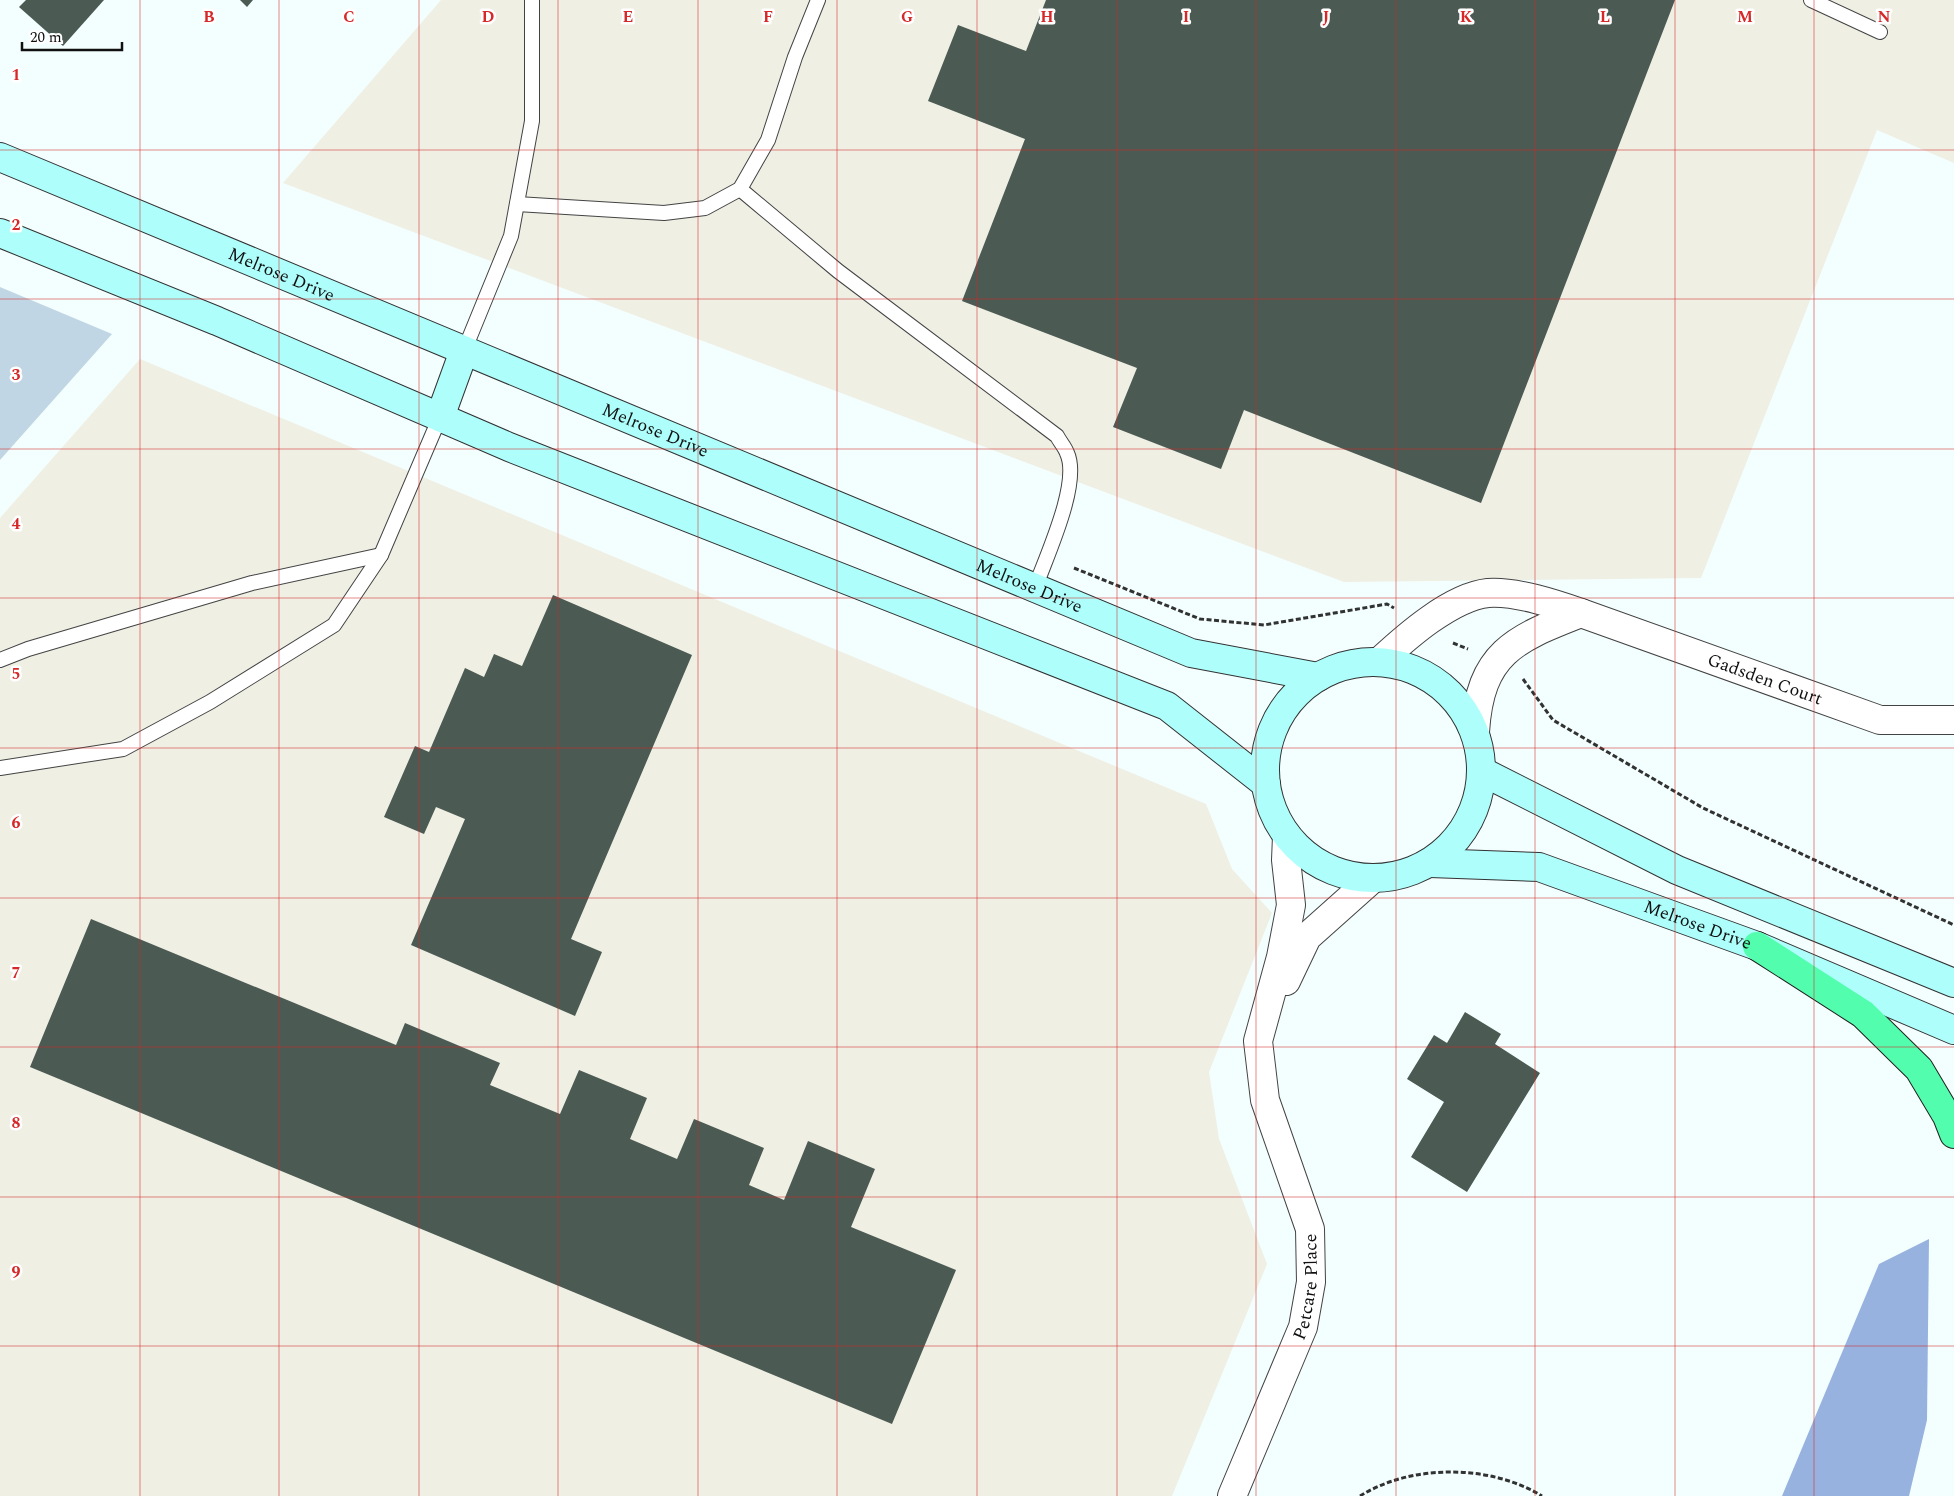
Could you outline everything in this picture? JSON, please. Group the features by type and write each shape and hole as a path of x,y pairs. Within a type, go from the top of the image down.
{"highway":[{"path":"1757,946 1863,1014 1919,1069 1947,1116 1954,1134"}],"main road":[{"name":"Melrose Drive","path":"0,157 1191,652 1318,677"},
{"path":"0,233 218,321 528,454 1167,706 1266,784"},
{"path":"440,417 464,351"},
{"path":"1379,662 1410,668 1437,683 1459,704 1475,732 1481,771 1475,807 1457,839 1430,863 1402,875 1372,879 1347,876 1324,867 1304,854 1287,836 1273,811 1266,784 1266,752 1276,722 1294,697 1318,677 1348,665 1379,662"},
{"path":"1481,771 1677,870 1954,983"},
{"name":"Melrose Drive","path":"1430,863 1539,868 1757,946 1954,1030"}],"street":[{"name":"Gadsden Court","path":"1379,662 1418,629 1469,597 1489,593 1536,599 1582,613 1880,720 1954,720"},
{"path":"1475,732 1476,704 1486,678 1496,660 1516,642 1537,630 1582,613"},
{"name":"Petcare Place","path":"1232,1496 1303,1327 1311,1282 1310,1230 1265,1100 1258,1041 1281,956 1291,905 1286,860 1287,836"},
{"path":"1258,1041 1307,937 1372,879"}],"lane":[{"path":"464,351 511,236 532,121 532,0"},
{"path":"517,204 664,213 705,208 740,189 768,140 795,57 818,0"},
{"path":"1811,0 1880,32"},
{"path":"740,189 838,271 1057,436 1068,454 1070,468 1068,498 1035,588"},
{"path":"0,768 123,749 210,702 334,625 381,555 440,417"},
{"path":"0,660 28,649 252,583 381,555"}],"path":[{"path":"1046,557 1200,619 1264,625 1387,604 1418,629 1496,660 1523,679 1553,720 1704,808 1954,925"},
{"path":"1360,1496 1400,1478 1463,1473 1500,1479 1542,1496"}],"shaded area":[{"path":"441,0 1954,0 1954,163 1877,130 1701,578 1344,582 283,183"},
{"path":"0,287 112,334 0,460"},
{"path":"140,359 1206,804 1232,869 1272,913 1209,1072 1219,1139 1267,1264 1172,1496 0,1496 0,518"},
{"path":"1929,1239 1927,1420 1909,1496 1782,1496 1879,1264"}],"building":[{"path":"26,0 104,0 63,46 19,7"},
{"path":"240,0 253,0 247,7"},
{"path":"1046,0 1675,0 1481,503 1244,410 1221,469 1113,427 1137,368 962,301 1025,139 928,101 958,25 1026,51"},
{"path":"553,595 692,655 571,939 602,952 575,1016 411,945 465,819 436,807 424,834 384,817 415,746 429,752 465,668 484,677 494,654 522,666"},
{"path":"91,919 396,1045 405,1023 500,1063 490,1085 560,1114 579,1070 647,1098 630,1139 677,1159 694,1119 764,1148 749,1185 784,1200 808,1141 875,1169 851,1227 956,1270 892,1424 30,1067"},
{"path":"1465,1012 1501,1034 1495,1044 1540,1073 1467,1192 1411,1157 1444,1102 1407,1079 1434,1035 1447,1043"}]}
